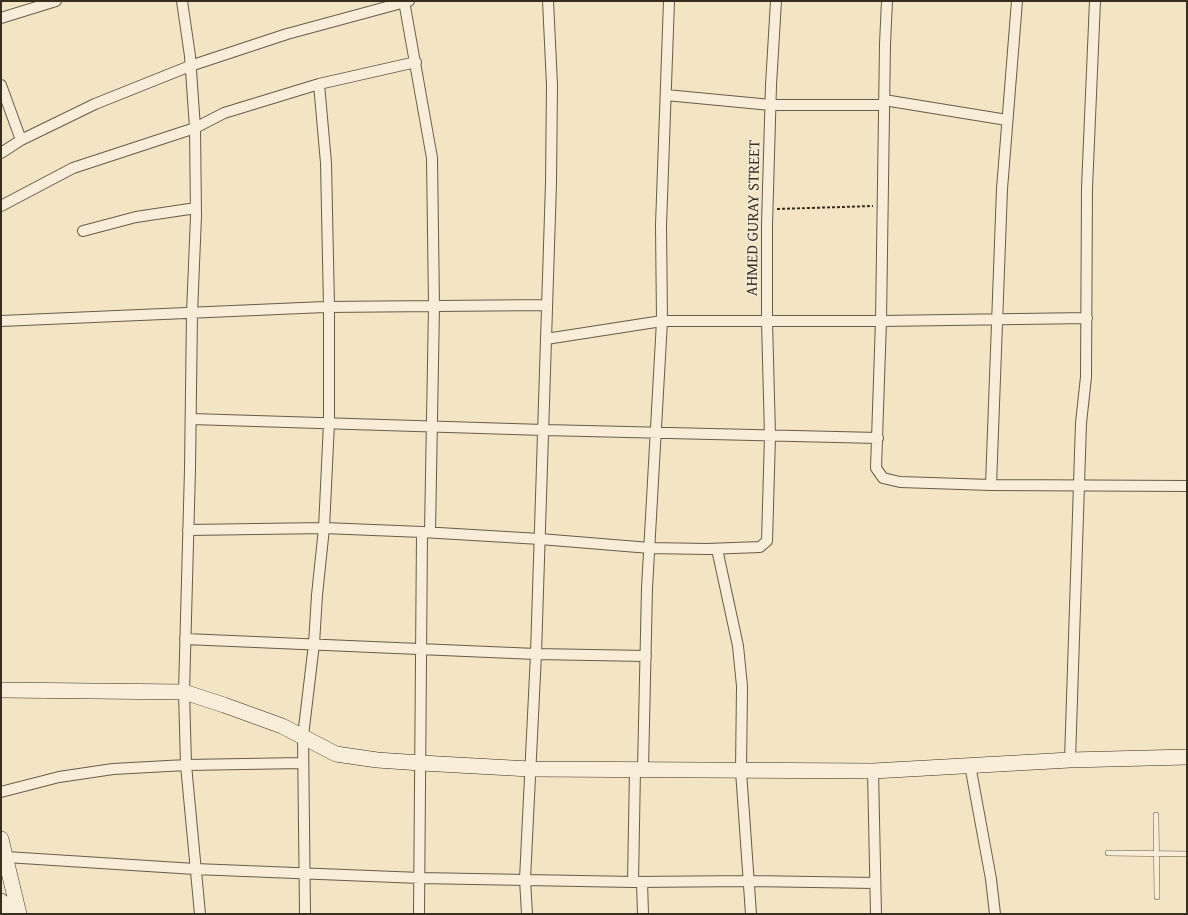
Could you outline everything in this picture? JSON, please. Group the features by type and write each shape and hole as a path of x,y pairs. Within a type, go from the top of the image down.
{"street":[{"path":"1,18 56,1"},
{"path":"182,1 190,66 195,128 196,208 192,313 191,419 184,692 186,765 200,914"},
{"path":"1,153 21,140 95,104 190,66 287,34 406,1 432,158 434,306 432,426 421,648 419,914"},
{"path":"526,914 525,879 536,654 551,183 552,92 548,1"},
{"path":"643,914 637,882 639,769 646,656 662,320 661,225 669,1"},
{"name":"AHMED GURAY STREET","path":"717,549 760,547 768,541 770,436 767,321 768,210 776,1"},
{"path":"887,1 881,321 876,468 882,478 900,482 991,485 1187,486"},
{"path":"991,485 1002,189 1017,1"},
{"path":"1070,760 1078,556 1081,423 1086,377 1087,188 1095,1"},
{"path":"1,206 73,168 195,128 224,113 319,84 416,62"},
{"path":"305,914 302,763 303,736 314,644 317,594 324,528 328,423 329,307 326,163 319,84"},
{"path":"1,85 21,140"},
{"path":"666,94 771,105 884,102 1007,120"},
{"path":"83,231 136,217 196,208"},
{"path":"1,321 329,307 547,304"},
{"path":"546,339 662,320 881,321 1087,318"},
{"path":"191,419 544,430 878,438"},
{"path":"188,530 324,528 426,532 650,548 717,549 738,646 742,686 741,771 750,881 751,914"},
{"path":"185,639 536,654 646,656"},
{"path":"1,690 184,692 268,721 303,736 336,754 377,760 421,763 530,769 873,771 1070,760 1187,757"},
{"path":"1,792 59,778 113,769 186,765 302,763"},
{"path":"970,765 991,879 994,914"},
{"path":"873,771 876,914"},
{"path":"1,839 19,914"},
{"path":"6,857 195,869 420,878 637,882 750,881 875,883"}],"lane":[{"path":"1156,815 1157,897"},
{"path":"1108,853 1187,854"}],"path":[{"path":"768,210 883,206"}]}
